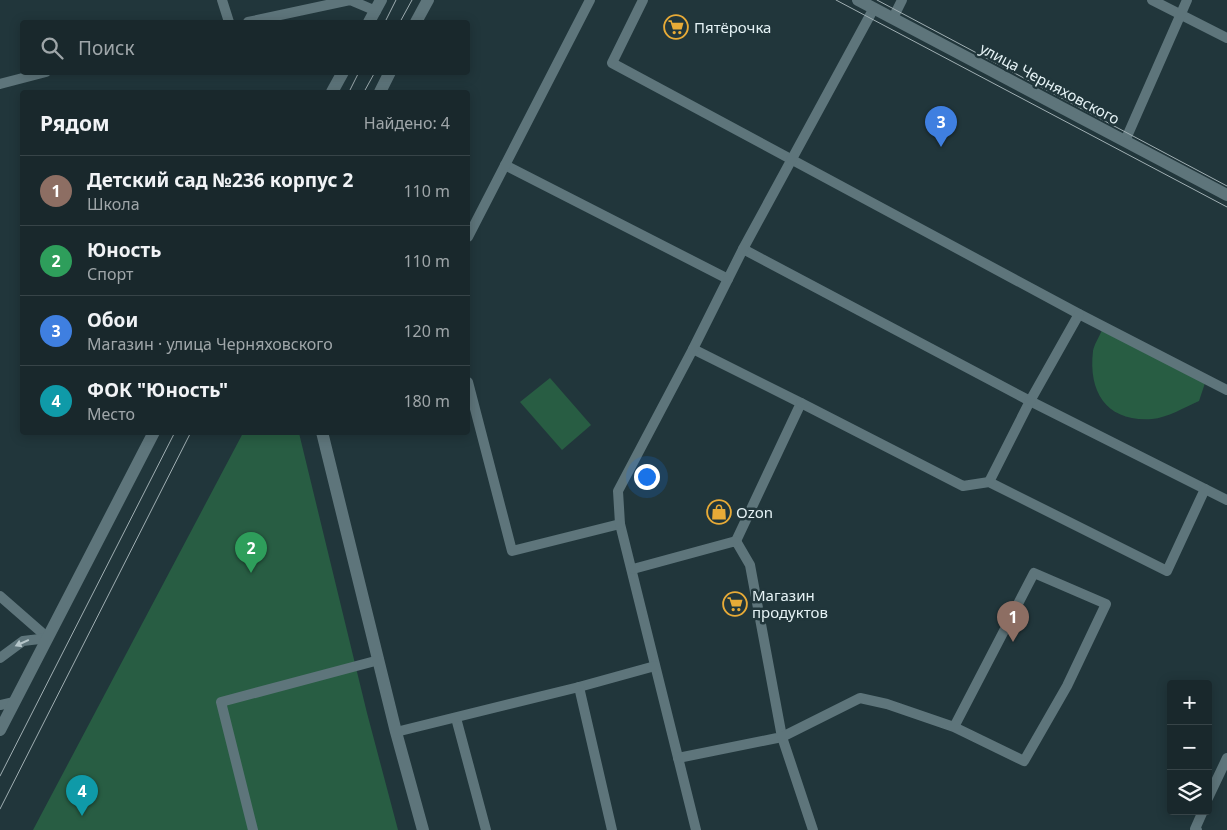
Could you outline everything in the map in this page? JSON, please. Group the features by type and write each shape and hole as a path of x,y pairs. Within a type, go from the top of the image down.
{"street":[{"path":"417,20 428,0"},
{"name":"улица Черняховского","path":"858,0 1227,195"},
{"path":"370,20 378,5"},
{"path":"333,90 341,75"},
{"path":"381,90 388,75"},
{"path":"0,730 152,435"},
{"path":"323,435 396,732 423,830"}],"lane":[{"path":"222,0 228,20"},
{"path":"257,20 350,0 378,5"},
{"path":"470,233 590,0"},
{"path":"643,0 612,63 1078,314 1227,390"},
{"path":"892,18 902,0"},
{"path":"1152,0 1227,38"},
{"path":"1125,141 1187,0"},
{"path":"696,830 633,570 620,524 618,490 790,160 874,8"},
{"path":"0,84 34,75"},
{"path":"504,166 728,279"},
{"path":"743,249 1030,401 1227,500"},
{"path":"989,482 1030,401 1078,314"},
{"path":"693,349 801,402 963,486 989,482 1167,571 1204,489"},
{"path":"470,390 512,552 620,524"},
{"path":"633,570 736,541 801,402"},
{"path":"736,541 750,565 782,738 813,830"},
{"path":"678,758 782,738 860,698 887,704 954,728 1024,761 1067,686 1106,604 1034,573 954,728"},
{"path":"0,596 48,638"},
{"path":"0,658 23,641 48,638"},
{"path":"253,830 221,702 379,660"},
{"path":"396,732 655,666"},
{"path":"578,687 612,830"},
{"path":"0,705 14,702"},
{"path":"456,718 486,830"},
{"path":"1212,790 1227,758"},
{"path":"1196,830 1201,815"}],"green space":[{"path":"1102,330 1205,383 1199,401 1170,414 1152,419 1137,419 1124,416 1113,410 1104,402 1098,392 1092,366 1093,351"},
{"path":"550,378 591,425 562,450 520,402"},
{"path":"242,435 299,435 367,713 398,830 33,830"}],"tram line":[{"path":"386,20 396,0"},
{"path":"401,20 412,0"},
{"path":"836,0 1227,207"},
{"path":"877,0 1227,186"},
{"path":"350,90 358,75"},
{"path":"365,90 373,75"},
{"path":"0,776 173,435"},
{"path":"0,809 189,435"}],"place":[{"name":"Пятёрочка","path":"676,27"},
{"name":"Обои","path":"941,147"},
{"name":"Ozon","path":"719,512"},
{"name":"Юность","path":"251,573"},
{"name":"Магазин продуктов","path":"735,604"},
{"name":"Детский сад №236 корпус 2","path":"1013,642"},
{"name":"ФОК \"Юность\"","path":"82,816"}]}
